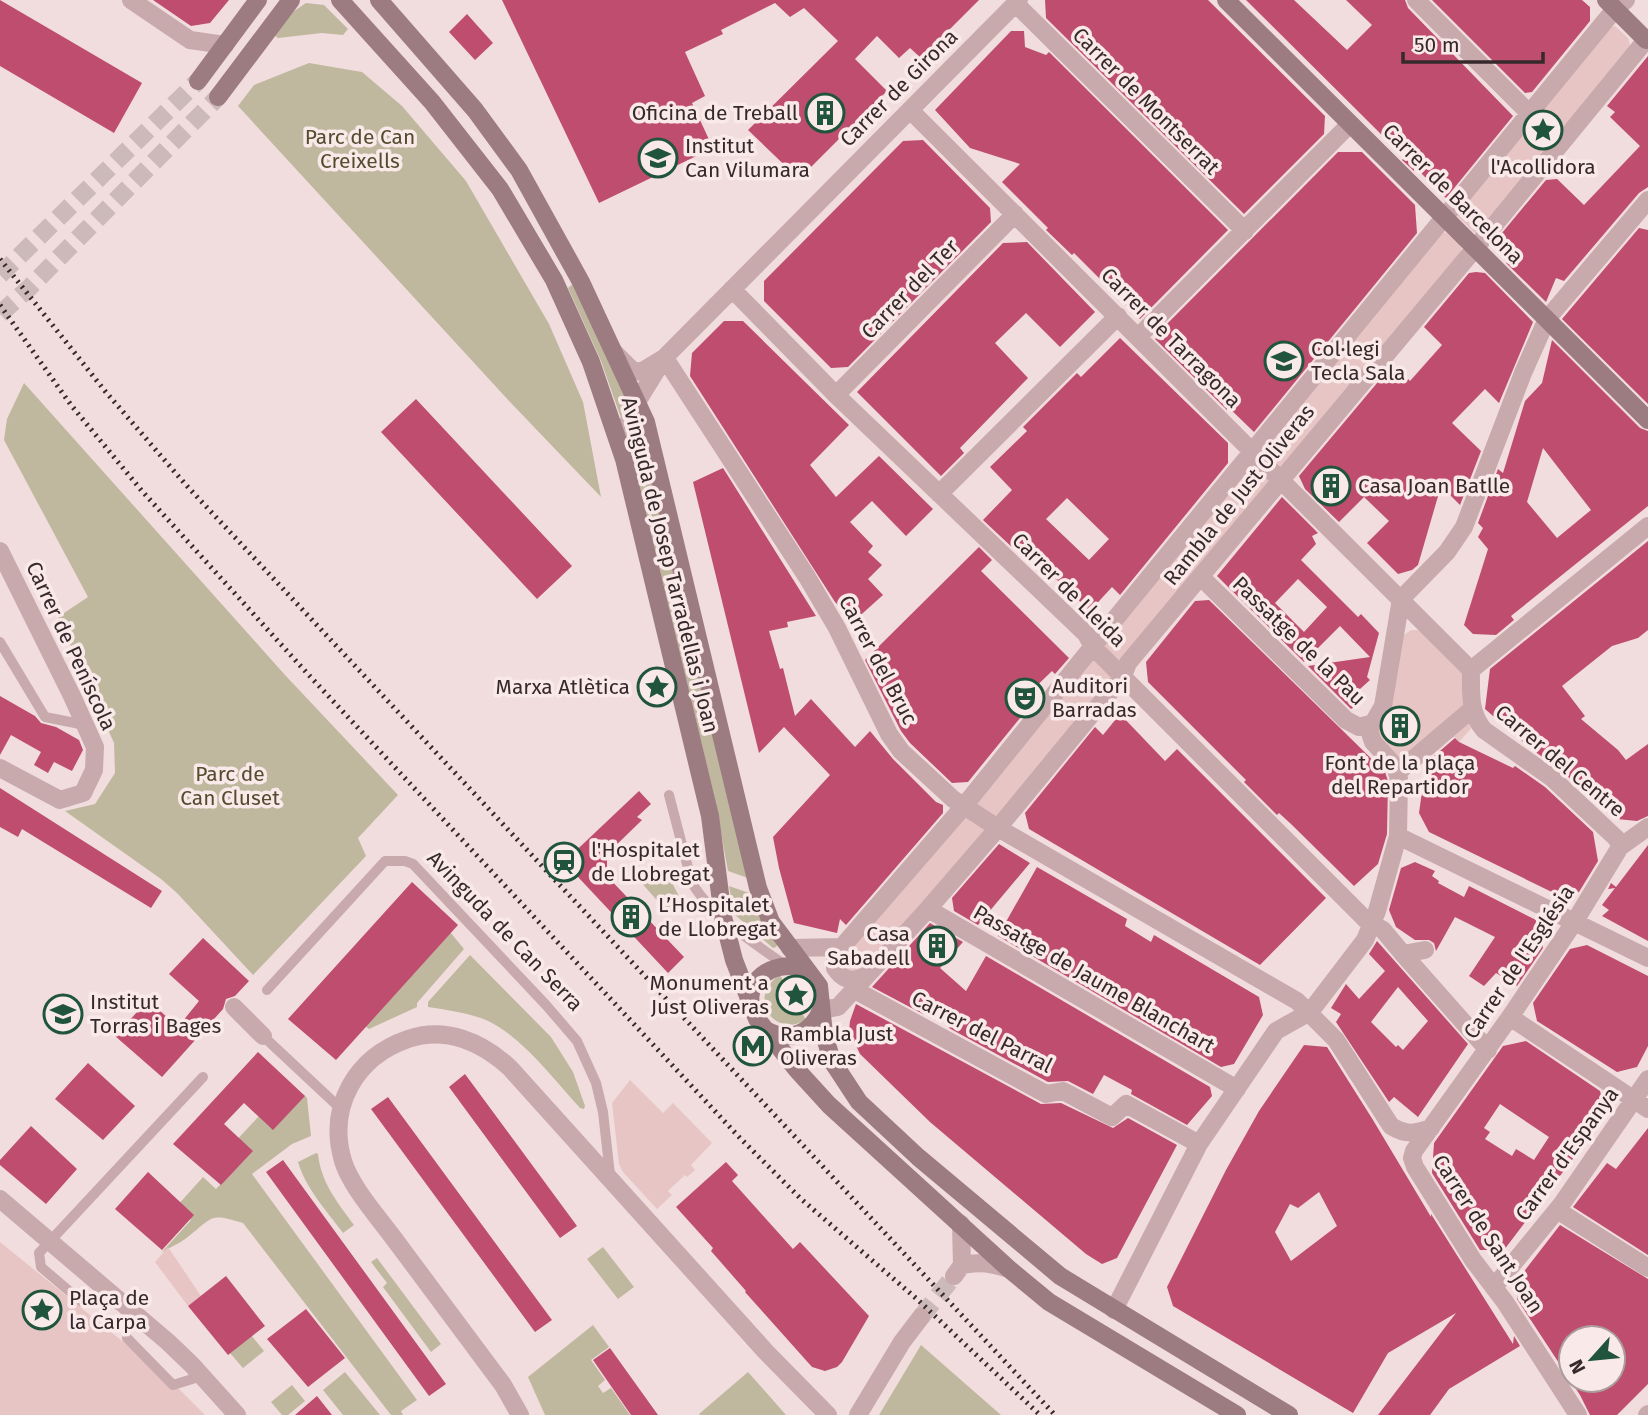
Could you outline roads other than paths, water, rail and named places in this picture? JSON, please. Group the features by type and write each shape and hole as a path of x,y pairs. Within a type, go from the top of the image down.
{"street":[{"path":"131,0 190,40 225,45"},
{"path":"198,81 258,0"},
{"path":"218,97 291,0"},
{"name":"Avinguda de Josep Tarradellas i Joan","path":"340,0 432,102 500,189 522,223 573,320 596,374 620,444 710,816 723,917 734,960 751,1007 764,1029 829,1105 1049,1302 1237,1415"},
{"name":"Avinguda de Josep Tarradellas i Joan","path":"379,0 475,110 519,170 552,226 646,422 758,888 787,956 804,969 819,986 821,1010 832,1061 859,1102 918,1157 1060,1276 1289,1415"},
{"name":"Carrer de Barcelona","path":"1226,0 1648,420"},
{"path":"1416,0 1531,114"},
{"name":"Carrer de Girona","path":"620,444 637,402 664,358 1017,2"},
{"name":"Carrer de Montserrat","path":"1017,2 1245,231"},
{"path":"1616,3 1647,41"},
{"name":"Rambla de Just Oliveras","path":"841,947 964,806 1531,114 1616,3"},
{"name":"Rambla de Just Oliveras","path":"821,1010 838,1007 998,828 1122,676 1128,663 1647,41"},
{"name":"Carrer de Tarragona","path":"910,110 1471,670"},
{"path":"1138,337 1350,124"},
{"path":"1114,1310 1199,1144 1276,1031 1310,1012 1364,940 1377,912 1398,836 1398,772 1369,735 1370,724 1383,706 1401,599 1447,552 1464,527 1522,373 1547,319 1647,203"},
{"name":"Carrer del Ter","path":"836,395 1015,214"},
{"name":"Carrer de Lleida","path":"732,289 836,395 1086,634 1093,647 1366,920 1382,930 1485,1047"},
{"path":"939,495 1118,316"},
{"name":"Carrer de Girona","path":"614,352 632,370 640,372 664,358"},
{"name":"Carrer del Bruc","path":"664,358 807,577 837,628 889,734 901,751 964,806 998,828 1297,1001 1310,1012"},
{"path":"1398,772 1472,709 1471,670 1648,526"},
{"name":"Carrer de Peníscola","path":"0,551 95,747 94,770 83,793 60,800 0,768"},
{"name":"Passatge de la Pau","path":"1201,578 1346,720 1359,727 1370,724"},
{"name":"Carrer del Centre","path":"1472,709 1484,730 1552,778 1617,839 1620,847"},
{"path":"1398,836 1648,958"},
{"name":"Carrer de l'Església","path":"1432,1128 1485,1047 1510,1017 1575,921 1620,847 1647,836"},
{"name":"Passatge de Jaume Blanchart","path":"928,909 1237,1089"},
{"path":"751,1007 750,998 755,985 787,956 841,947"},
{"path":"841,947 835,955 835,968 839,974 858,985"},
{"path":"1403,954 1425,950"},
{"name":"Carrer del Parral","path":"858,985 1046,1094 1063,1091 1112,1117 1126,1104 1199,1144"},
{"path":"234,1007 263,1037"},
{"path":"764,1029 785,1037 797,1035 816,1021 821,1010"},
{"name":"Carrer de Sant Joan","path":"1310,1012 1336,1040 1391,1126 1401,1132 1415,1135 1432,1128"},
{"path":"1510,1017 1641,1105"},
{"path":"520,1415 503,1385 372,1209 346,1169 340,1143 341,1109 355,1075 368,1060 398,1043 419,1036 454,1036 479,1045 500,1058 766,1352 828,1415"},
{"name":"Carrer d'Espanya","path":"1494,1287 1641,1105 1648,1079"},
{"name":"Carrer de Sant Joan","path":"1432,1128 1414,1151 1412,1158 1415,1167 1473,1260 1494,1287 1578,1415"},
{"path":"0,1199 168,1342 237,1415"},
{"path":"1557,1210 1648,1268"},
{"path":"961,1224 958,1271 975,1262 1009,1269"},
{"path":"858,1415 902,1342 921,1317"}],"lane":[{"path":"0,642 45,717 85,725"},
{"path":"669,795 692,883 702,898 764,951 787,956"},
{"name":"Avinguda de Can Serra","path":"267,990 385,861 405,861 413,864 547,1005 577,1041 596,1083 603,1112 610,1179"},
{"path":"263,1037 341,1109"},
{"path":"82,1302 41,1267 39,1254 203,1077"},
{"path":"127,1338 173,1385 202,1376"}],"tunnel":[{"path":"0,275 198,81"},
{"path":"0,314 218,97"},
{"path":"921,1317 954,1276"}],"railway":[{"path":"0,259 105,391 186,485 1055,1415"},
{"path":"0,305 71,405 142,491 306,672 740,1138 800,1198 918,1300 1040,1415"}],"place":[{"name":"Oficina de Treball","path":"825,113"},
{"name":"l'Acollidora","path":"1543,130"},
{"name":"Institut Can Vilumara","path":"658,158"},
{"name":"Col·legi Tecla Sala","path":"1284,361"},
{"name":"Casa Joan Batlle","path":"1331,486"},
{"name":"Marxa Atlètica","path":"657,687"},
{"name":"Auditori Barradas","path":"1025,698"},
{"name":"Font de la plaça del Repartidor","path":"1400,726"},
{"name":"l'Hospitalet de Llobregat","path":"564,862"},
{"name":"L’Hospitalet de Llobregat","path":"631,917"},
{"name":"Casa Sabadell","path":"937,946"},
{"name":"Monument a Just Oliveras","path":"796,995"},
{"name":"Institut Torras i Bages","path":"63,1014"},
{"name":"Rambla Just Oliveras","path":"753,1046"},
{"name":"Plaça de la Carpa","path":"42,1310"}],"park label":[{"name":"Parc de Can Creixells","path":"360,149"},
{"name":"Parc de Can Cluset","path":"230,786"}]}
